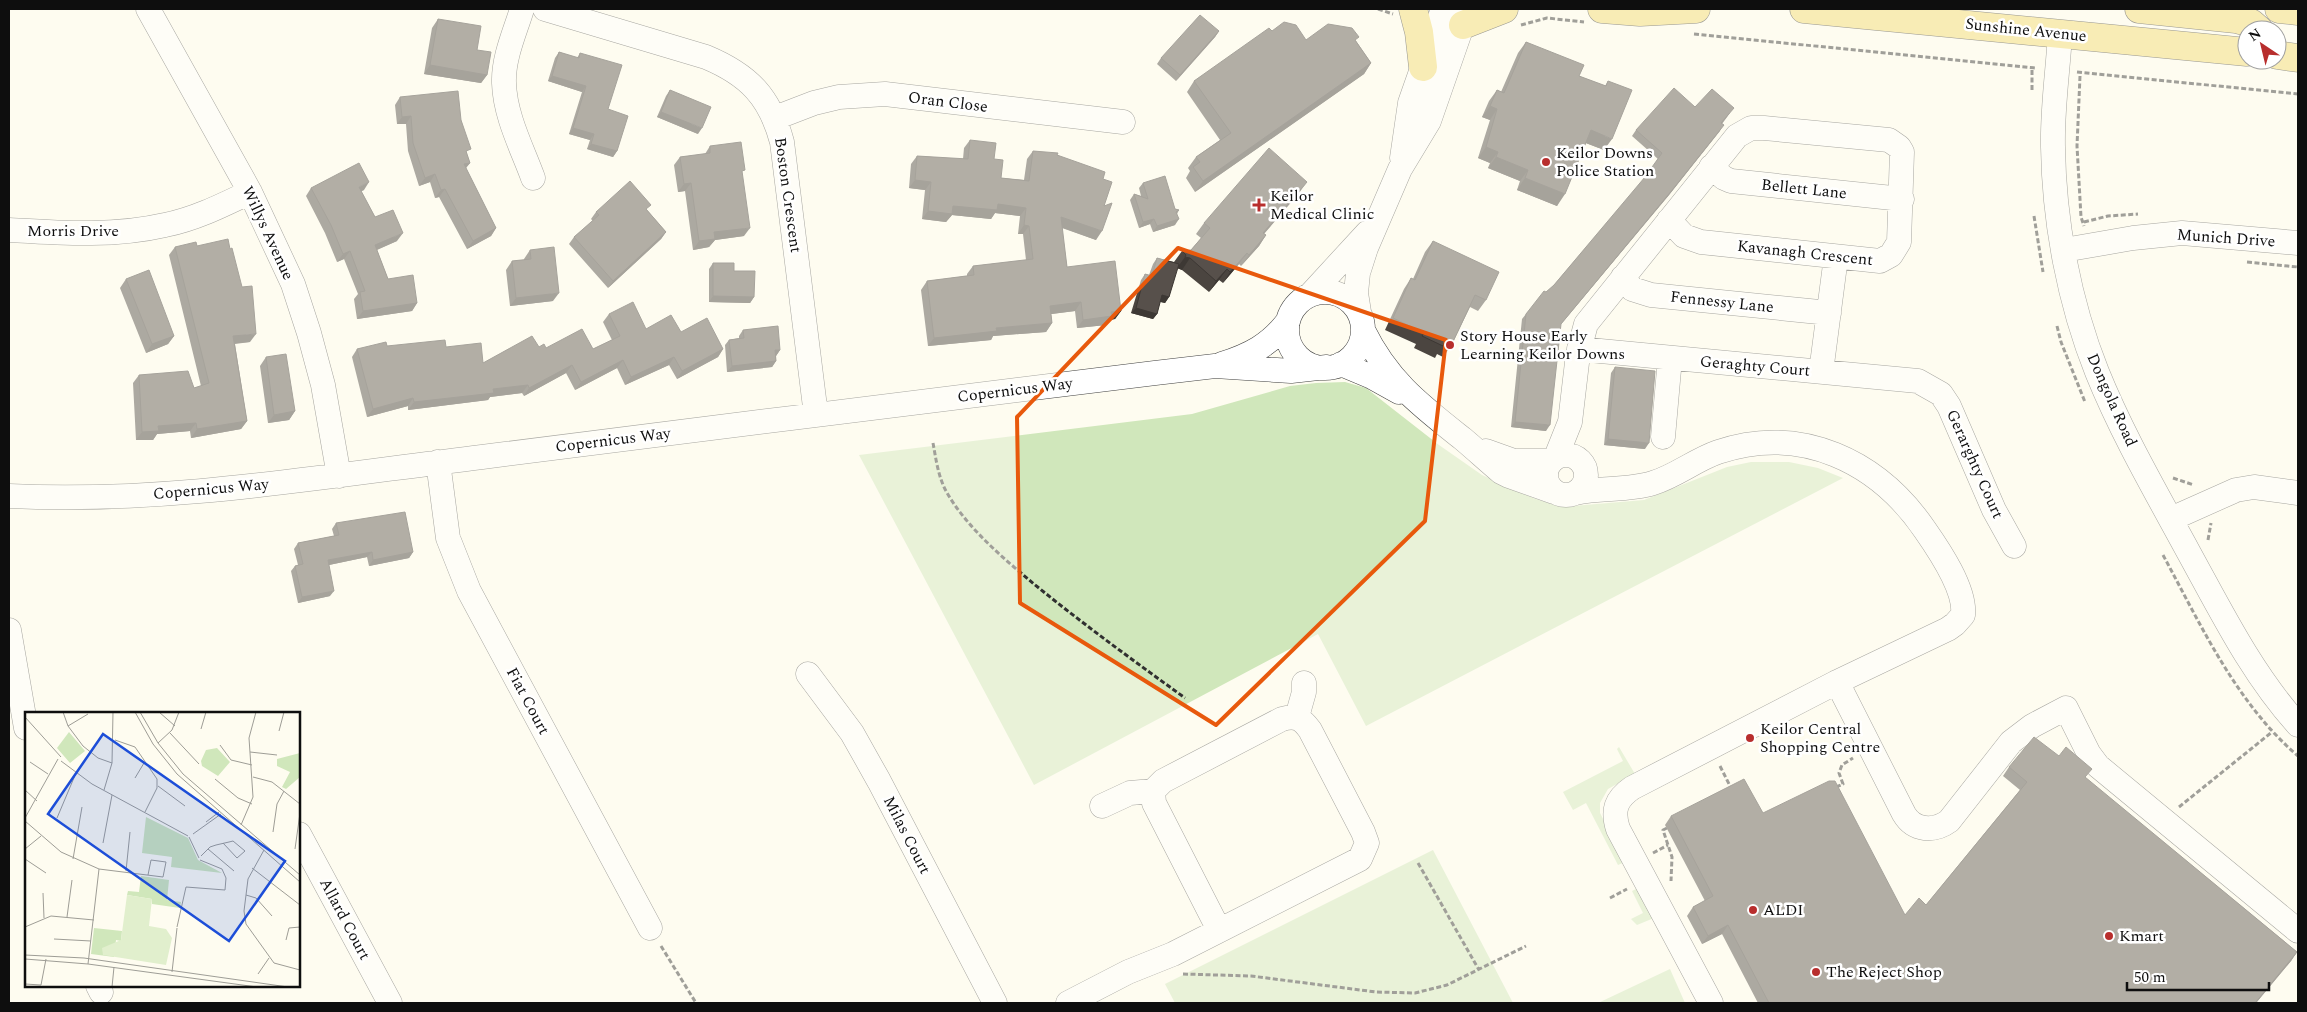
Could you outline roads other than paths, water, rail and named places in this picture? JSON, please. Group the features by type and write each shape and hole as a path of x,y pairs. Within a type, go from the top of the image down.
{"main road":[{"path":"1413,9 1419,32 1422,67"},
{"name":"Sunshine Avenue","path":"1804,9 2237,51"},
{"path":"2139,9 2240,20"},
{"path":"2279,9 2298,11"},
{"path":"1597,16 1640,12 1691,21"},
{"path":"1458,14 1510,18"}],"street":[{"name":"Willys Avenue","path":"148,9 250,192 283,261 309,333 323,386 339,476"},
{"path":"522,9 506,60 504,82 506,104 533,178"},
{"name":"Boston Crescent","path":"545,9 706,57 726,65 744,78 762,96 776,118 786,167 816,415"},
{"path":"1400,169 1410,103 1422,67 1458,14"},
{"path":"1334,366 1348,360 1359,346 1361,321 1356,293 1358,273 1374,226 1400,169 1429,122 1458,14"},
{"name":"Dongola Road","path":"2060,34 2069,71 2053,145 2056,194 2073,248 2081,326 2097,371 2120,423 2180,515 2238,643 2273,695 2298,725"},
{"name":"Oran Close","path":"776,118 814,103 840,97 885,94 1123,122"},
{"name":"Kavanagh Crescent","path":"1553,459 1570,422 1579,349 1586,324 1711,167 1737,136 1752,128 1889,140 1898,146 1902,152 1902,199 1899,242 1891,256 1880,261 1701,242 1684,236 1669,220"},
{"name":"Bellett Lane","path":"1711,167 1724,178 1732,181 1902,199"},
{"name":"Morris Drive","path":"9,230 78,234 124,232 165,226 217,208 250,192"},
{"path":"1310,295 1374,226"},
{"name":"Munich Drive","path":"2073,248 2158,234 2182,233 2298,243"},
{"path":"1821,372 1836,257"},
{"name":"Fennessy Lane","path":"1623,277 1632,289 1651,295 1828,314"},
{"path":"1410,397 1372,377 1334,366 1310,364 1296,354 1288,338 1288,321 1292,310 1300,301 1310,295 1321,292 1338,294 1352,303 1373,351 1386,370 1410,397 1509,476 1564,492 1633,487 1667,477 1718,452 1757,444 1797,445 1815,448 1853,462 1887,486 1913,513 1953,578 1962,601 1963,615 1948,629 1837,682 1632,788 1617,802 1614,816 1621,836 1711,1003"},
{"name":"Copernicus Way","path":"9,496 87,498 142,495 339,476 438,462 1215,366 1242,358 1263,347 1278,335 1288,321"},
{"name":"Geraghty Court","path":"1579,349 1918,381 1929,387"},
{"path":"1663,437 1670,358"},
{"name":"Copernicus Way","path":"1215,366 1291,371 1334,366"},
{"name":"Gerarghty Court","path":"1929,387 1941,394 1949,406 1994,510 2014,546"},
{"name":"Kavanagh Crescent","path":"1570,422 1581,461"},
{"path":"1468,444 1498,457 1514,461 1553,459 1571,454 1581,461 1614,472 1641,472 1684,467"},
{"path":"1553,459 1545,474 1549,487 1564,492 1584,485 1586,474 1581,461"},
{"name":"Fiat Court","path":"438,462 448,538 469,591 650,928"},
{"path":"2180,515 2236,490 2254,488 2298,493"},
{"path":"9,630 25,722"},
{"name":"Milas Court","path":"808,674 852,733 875,773 995,1003"},
{"path":"1837,682 1904,814 1914,825 1928,829 1936,828 1949,821 2010,742 2032,726 2066,708 2094,761 2298,931"},
{"path":"1297,717 1304,692 1304,683"},
{"path":"1068,1003 1128,972 1173,954 1360,859 1365,851 1367,842 1363,832 1310,730 1297,717 1282,719 1163,781 1154,791 1154,803 1219,930"},
{"path":"1102,806 1130,793 1154,791"},
{"name":"Allard Court","path":"300,836 390,1003"}],"place":[{"name":"Keilor Downs Police Station","path":"1546,162"},
{"name":"Keilor Medical Clinic","path":"1259,205"},
{"name":"Story House Early Learning Keilor Downs","path":"1450,345"},
{"name":"Keilor Central Shopping Centre","path":"1750,738"},
{"name":"ALDI","path":"1753,910"},
{"name":"Kmart","path":"2109,936"},
{"name":"The Reject Shop","path":"1816,972"}]}
